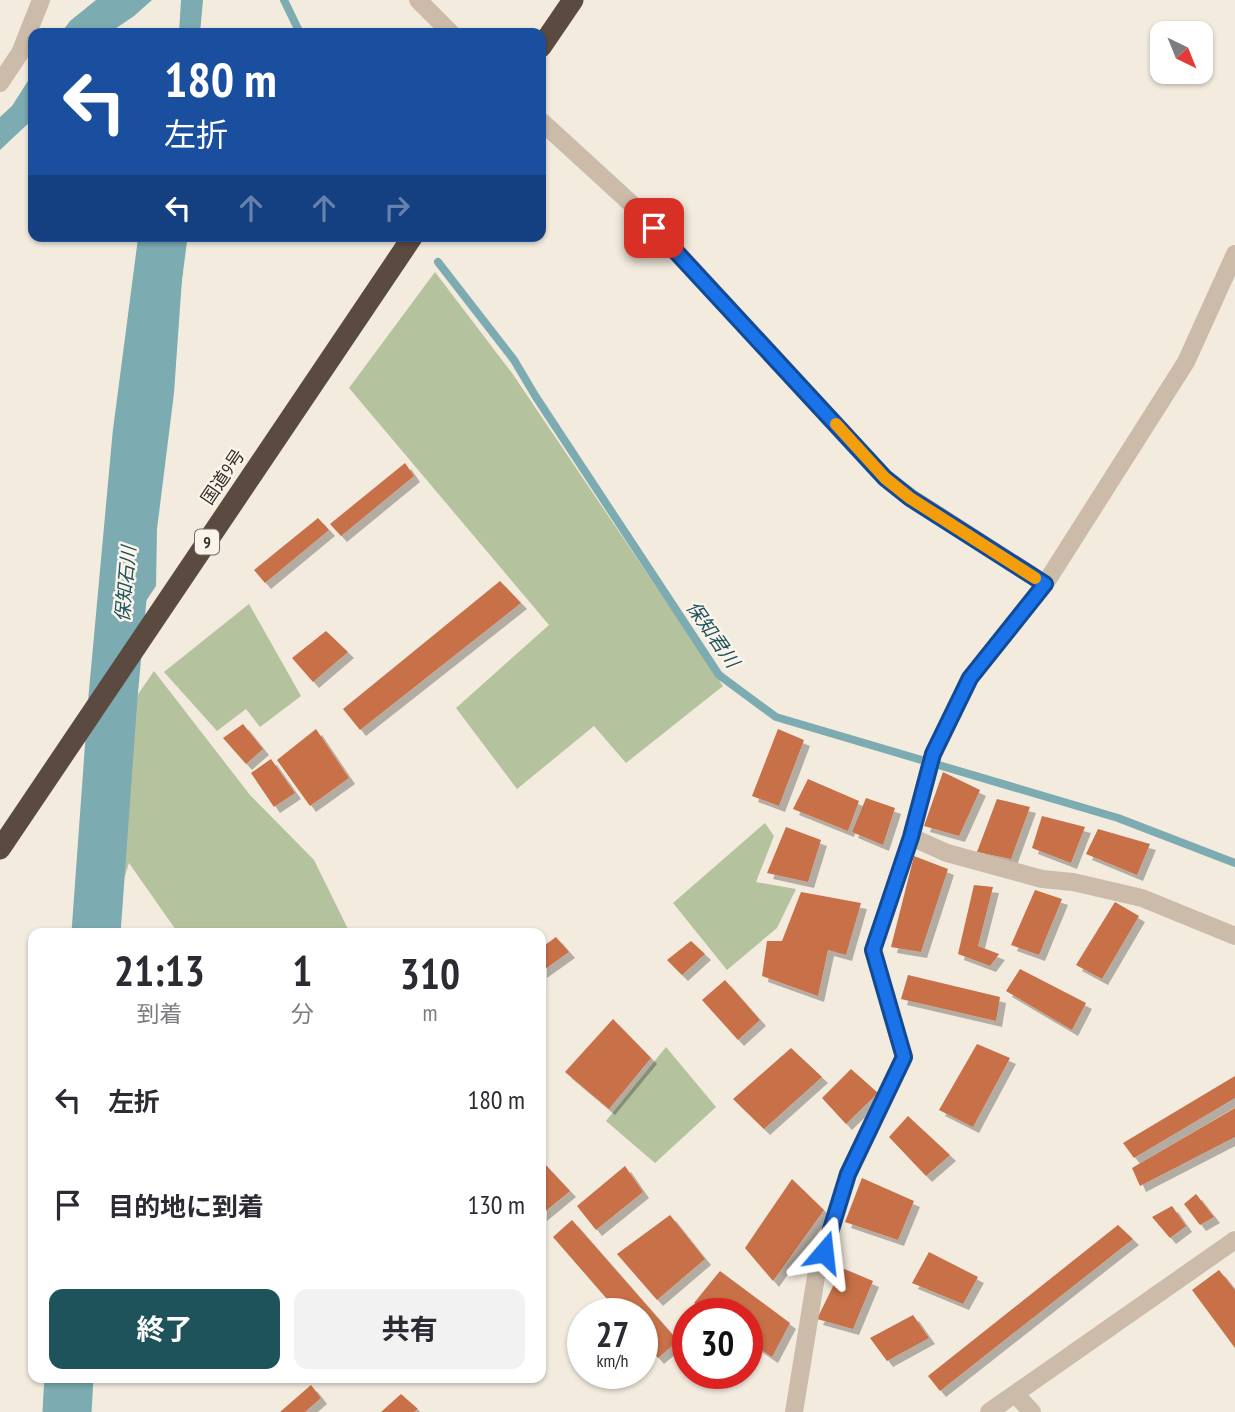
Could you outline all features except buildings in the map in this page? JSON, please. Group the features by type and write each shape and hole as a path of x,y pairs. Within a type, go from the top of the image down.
{"highway":[{"path":"546,40 573,0"},
{"name":"国道9号","path":"0,849 409,242"}],"street":[{"path":"30,28 41,0"},
{"path":"418,0 446,28"},
{"path":"0,83 20,53 28,33"},
{"path":"546,126 637,209 885,478 910,498 1045,584"},
{"path":"794,1412 816,1278 848,1174 904,1057 873,950 911,837 933,754 970,678 1045,584 1186,362 1235,254"},
{"path":"911,837 947,853 1042,879 1073,882 1142,898 1235,936"},
{"path":"989,1412 1235,1240"},
{"path":"1015,1394 1032,1412"}],"green space":[{"path":"435,272 512,373 723,686 626,763 594,726 517,789 456,708 549,625 349,388"},
{"path":"249,604 301,696 260,727 246,709 217,731 164,672"},
{"path":"154,671 250,795 314,860 348,928 174,928 129,863 119,895 109,877 117,725"},
{"path":"765,823 774,836 756,882 796,889 777,928 727,970 673,903"},
{"path":"666,1047 716,1107 655,1163 606,1121"}],"water":[{"path":"96,0 152,0 116,28 65,28"},
{"path":"181,0 203,0 200,28 179,28"},
{"path":"28,81 28,124 0,150 0,117 12,106"},
{"path":"162,242 185,242 174,393 157,529 156,586 130,625"}],"waterway":[{"name":"保知君川","path":"284,0 298,28"},
{"name":"保知石川","path":"96,928 113,697 137,435 162,242"},
{"name":"保知君川","path":"438,262 514,360 719,675 776,717 1118,818 1235,863"},
{"name":"保知石川","path":"67,1412 69,1383"}],"slow traffic":[{"path":"836,424 885,478 910,498 1035,578"}],"route":[{"path":"654,228 885,478 910,498 1045,584 970,678 933,754 911,837 873,950 904,1057 848,1174 824,1252"}]}
